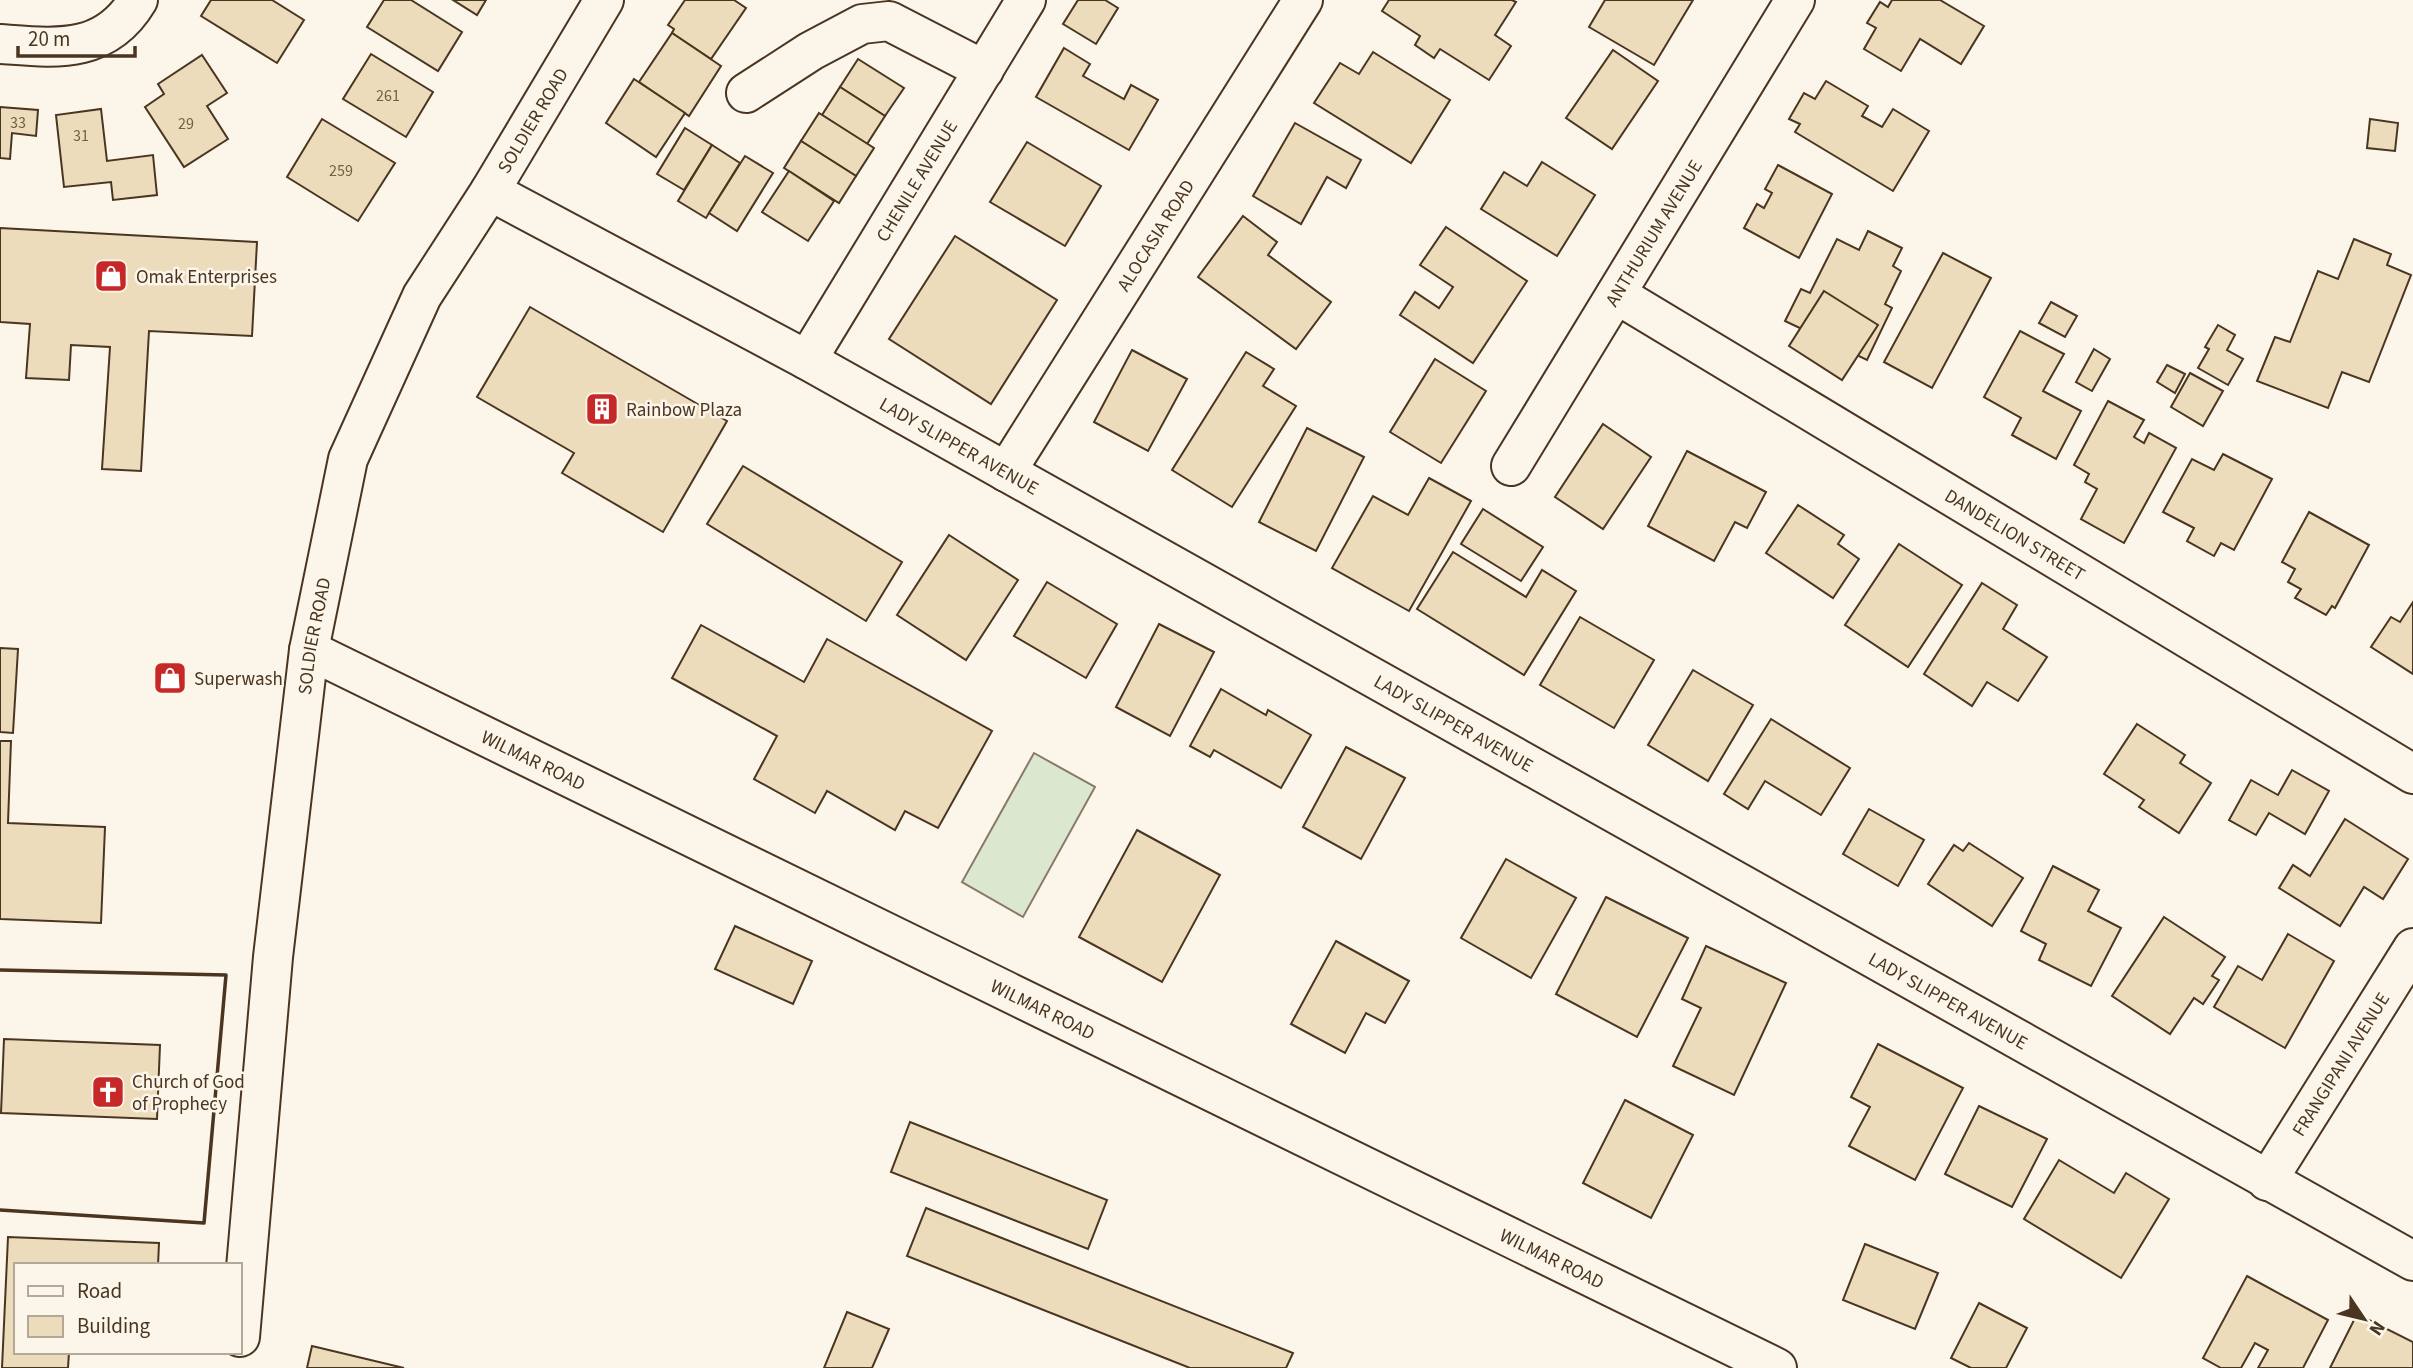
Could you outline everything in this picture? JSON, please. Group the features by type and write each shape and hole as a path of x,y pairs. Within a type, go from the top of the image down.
{"street":[{"path":"0,44 36,47 88,43 123,21 138,0"},
{"name":"SOLDIER ROAD","path":"242,1314 273,957 309,650 348,459 422,296 491,191 604,0"},
{"name":"CHENILE AVENUE","path":"807,360 1026,0"},
{"name":"ALOCASIA ROAD","path":"1006,471 1303,0"},
{"name":"ANTHURIUM AVENUE","path":"1511,466 1795,0"},
{"path":"746,93 811,51 862,24 889,21 984,70"},
{"name":"LADY SLIPPER AVENUE","path":"491,191 807,360 2413,1261"},
{"name":"DANDELION STREET","path":"1616,294 2413,774"},
{"name":"WILMAR ROAD","path":"309,650 1777,1368"},
{"name":"FRANGIPANI AVENUE","path":"2267,1181 2413,948"}],"green space":[{"path":"1034,753 1095,787 1023,917 962,882"}],"building":[{"path":"211,0 272,0 304,20 277,63 201,16"},
{"path":"384,0 411,0 462,32 438,71 367,27"},
{"path":"453,0 486,0 477,15"},
{"path":"685,0 734,0 746,8 711,59 672,33 674,29 668,25"},
{"path":"1078,0 1105,0 1118,8 1096,44 1063,24"},
{"path":"1389,0 1512,0 1516,2 1495,35 1511,46 1489,80 1440,49 1434,58 1415,45 1420,36 1382,11"},
{"path":"1605,0 1693,0 1654,65 1589,27"},
{"path":"1892,0 1940,0 1984,26 1961,64 1920,39 1901,71 1864,49 1876,28 1867,23 1880,2 1888,7"},
{"path":"672,33 721,66 689,116 639,82"},
{"path":"1064,48 1090,64 1083,76 1124,99 1131,85 1158,100 1129,150 1036,97"},
{"path":"1613,50 1658,81 1612,149 1566,118"},
{"path":"1373,52 1450,100 1411,163 1314,103 1340,63 1359,74"},
{"path":"371,54 433,92 406,137 343,99"},
{"path":"202,55 227,93 207,106 228,139 184,167 145,107 164,94 158,84"},
{"path":"858,59 904,88 885,116 840,87"},
{"path":"634,79 685,113 656,157 606,123"},
{"path":"1826,81 1868,106 1862,116 1882,127 1893,109 1929,131 1893,191 1795,132 1800,124 1789,119 1804,93 1815,99"},
{"path":"840,87 885,116 867,144 822,115"},
{"path":"0,107 38,110 36,136 12,133 10,159 0,158"},
{"path":"101,109 107,161 153,155 157,195 113,200 111,182 64,187 56,115"},
{"path":"819,113 874,148 856,176 801,141"},
{"path":"322,119 395,163 358,221 287,177"},
{"path":"2370,119 2398,123 2395,151 2367,148"},
{"path":"1295,123 1361,160 1346,188 1327,177 1301,224 1253,196"},
{"path":"685,128 712,145 684,190 657,174"},
{"path":"801,141 856,176 839,203 784,168"},
{"path":"1027,142 1101,186 1065,246 990,202"},
{"path":"712,145 740,163 706,218 678,201"},
{"path":"745,156 773,173 737,231 709,213"},
{"path":"1542,162 1595,195 1557,256 1481,209 1504,172 1527,186"},
{"path":"1778,165 1832,194 1799,258 1744,228 1757,204 1764,208 1772,193 1765,189"},
{"path":"789,171 834,201 808,241 762,212"},
{"path":"1243,216 1277,242 1268,255 1331,302 1296,349 1198,277"},
{"path":"1446,227 1527,281 1473,363 1400,315 1415,292 1439,308 1453,287 1420,265"},
{"path":"0,228 257,242 252,336 149,331 141,471 102,469 110,347 71,345 69,380 26,378 30,324 0,322"},
{"path":"1868,231 1902,248 1893,266 1901,271 1885,304 1892,308 1867,360 1785,321 1801,289 1810,293 1837,239 1859,250"},
{"path":"955,236 1057,300 991,404 889,339"},
{"path":"2354,239 2391,254 2387,265 2411,275 2369,382 2342,372 2328,408 2257,381 2275,337 2290,342 2318,271 2338,279"},
{"path":"1943,253 1991,278 1932,388 1884,362"},
{"path":"1824,291 1878,325 1842,380 1789,346"},
{"path":"2051,302 2077,316 2065,337 2039,323"},
{"name":"Rainbow Plaza","path":"530,307 727,421 663,532 562,473 574,453 477,397"},
{"path":"2218,325 2235,335 2227,350 2243,359 2228,385 2198,368 2209,349 2205,347"},
{"path":"2020,331 2064,354 2043,391 2081,411 2056,459 2012,435 2021,418 1984,397"},
{"path":"2094,349 2110,359 2092,391 2076,382"},
{"path":"1132,350 1187,379 1148,451 1094,422"},
{"path":"1246,352 1274,369 1263,386 1296,406 1232,507 1172,470"},
{"path":"1435,359 1486,391 1441,463 1390,432"},
{"path":"2167,365 2185,374 2175,393 2157,382"},
{"path":"2190,373 2223,391 2203,426 2171,407"},
{"path":"2108,401 2144,420 2134,437 2144,443 2149,433 2176,448 2124,543 2081,519 2097,489 2085,482 2089,474 2074,465"},
{"path":"1603,424 1651,457 1603,529 1555,497"},
{"path":"1307,428 1364,457 1316,551 1259,522"},
{"path":"1687,451 1766,492 1747,528 1735,522 1714,561 1648,526"},
{"path":"2223,454 2272,479 2234,550 2221,543 2214,556 2187,541 2194,528 2163,512 2192,459 2214,470"},
{"path":"743,466 902,562 866,621 707,524"},
{"path":"1429,478 1471,501 1409,611 1332,568 1373,496 1408,515"},
{"path":"1798,505 1844,535 1838,544 1859,559 1833,598 1766,553"},
{"path":"1483,509 1543,547 1521,581 1461,544"},
{"path":"2309,512 2369,545 2335,608 2332,606 2326,615 2295,598 2301,589 2288,582 2295,569 2282,562"},
{"path":"949,535 1018,580 966,660 897,615"},
{"path":"1899,544 1962,585 1908,667 1845,625"},
{"path":"1453,552 1526,597 1542,570 1576,591 1524,675 1417,609"},
{"path":"1047,582 1117,624 1086,678 1014,636"},
{"path":"1982,583 2017,605 2003,629 2047,657 2018,701 1987,682 1972,706 1924,674"},
{"path":"2413,602 2413,674 2371,647 2391,617 2400,622"},
{"path":"1580,617 1654,660 1614,728 1540,685"},
{"path":"1159,624 1214,652 1170,736 1116,707"},
{"path":"701,625 804,682 827,639 992,731 938,828 905,811 895,830 827,791 815,813 754,779 777,736 672,678"},
{"path":"0,648 18,649 13,733 0,732"},
{"path":"1693,670 1753,705 1708,781 1648,745"},
{"path":"1221,689 1266,715 1268,710 1311,735 1281,788 1214,750 1210,757 1190,746"},
{"path":"1771,719 1850,768 1821,815 1765,781 1748,809 1724,794"},
{"path":"2137,724 2185,755 2180,763 2211,783 2179,833 2139,807 2144,800 2104,774"},
{"path":"0,741 11,741 8,823 105,827 101,923 0,919"},
{"path":"1346,747 1405,778 1361,859 1303,827"},
{"path":"2292,770 2329,791 2305,834 2269,813 2256,835 2229,820 2251,780 2278,795"},
{"path":"1869,809 1924,840 1898,886 1843,854"},
{"path":"2345,819 2408,859 2383,899 2364,887 2340,926 2279,888 2293,865 2310,876"},
{"path":"1137,830 1220,875 1162,982 1079,937"},
{"path":"1969,843 2023,878 1992,926 1928,884 1954,845 1963,851"},
{"path":"1506,859 1576,898 1531,978 1461,938"},
{"path":"2053,866 2099,890 2088,911 2121,928 2091,986 2039,960 2046,944 2021,931"},
{"path":"1606,897 1688,938 1637,1037 1556,994"},
{"path":"2164,917 2225,957 2212,976 2219,980 2203,1004 2194,998 2170,1034 2112,996"},
{"path":"735,926 812,961 793,1004 715,969"},
{"path":"2288,934 2334,961 2285,1048 2214,1007 2238,966 2262,980"},
{"path":"1336,941 1409,981 1385,1023 1366,1013 1345,1053 1291,1024"},
{"path":"1706,946 1786,983 1734,1095 1673,1066 1701,1008 1682,999"},
{"path":"4,1039 160,1045 157,1119 1,1113"},
{"path":"1878,1044 1963,1088 1915,1180 1849,1146 1870,1107 1851,1097"},
{"path":"1625,1100 1693,1135 1651,1218 1583,1183"},
{"path":"1979,1106 2047,1139 2012,1207 1945,1174"},
{"path":"910,1122 1107,1200 1088,1249 891,1172"},
{"path":"2059,1160 2114,1193 2126,1173 2169,1199 2121,1278 2024,1219"},
{"path":"926,1208 1293,1353 1286,1368 1190,1368 907,1256"},
{"path":"8,1237 159,1243 158,1263 14,1263 14,1354 69,1354 68,1368 2,1368"},
{"path":"1865,1244 1938,1273 1915,1329 1843,1300"},
{"path":"2247,1276 2328,1320 2303,1368 2258,1368 2268,1350 2255,1343 2241,1368 2221,1368 2203,1358"},
{"path":"1979,1303 2027,1328 2006,1368 1971,1368 1951,1358"},
{"path":"847,1312 889,1329 872,1368 824,1368"},
{"path":"2357,1314 2413,1342 2413,1368 2330,1368"},
{"path":"312,1346 404,1368 307,1368"}],"wall":[{"path":"0,970 226,975 204,1223 0,1210"}],"place":[{"name":"Omak Enterprises","path":"111,276"},
{"name":"Rainbow Plaza","path":"602,409"},
{"name":"Superwash","path":"170,678"},
{"name":"Church of God of Prophecy","path":"108,1092"}]}
